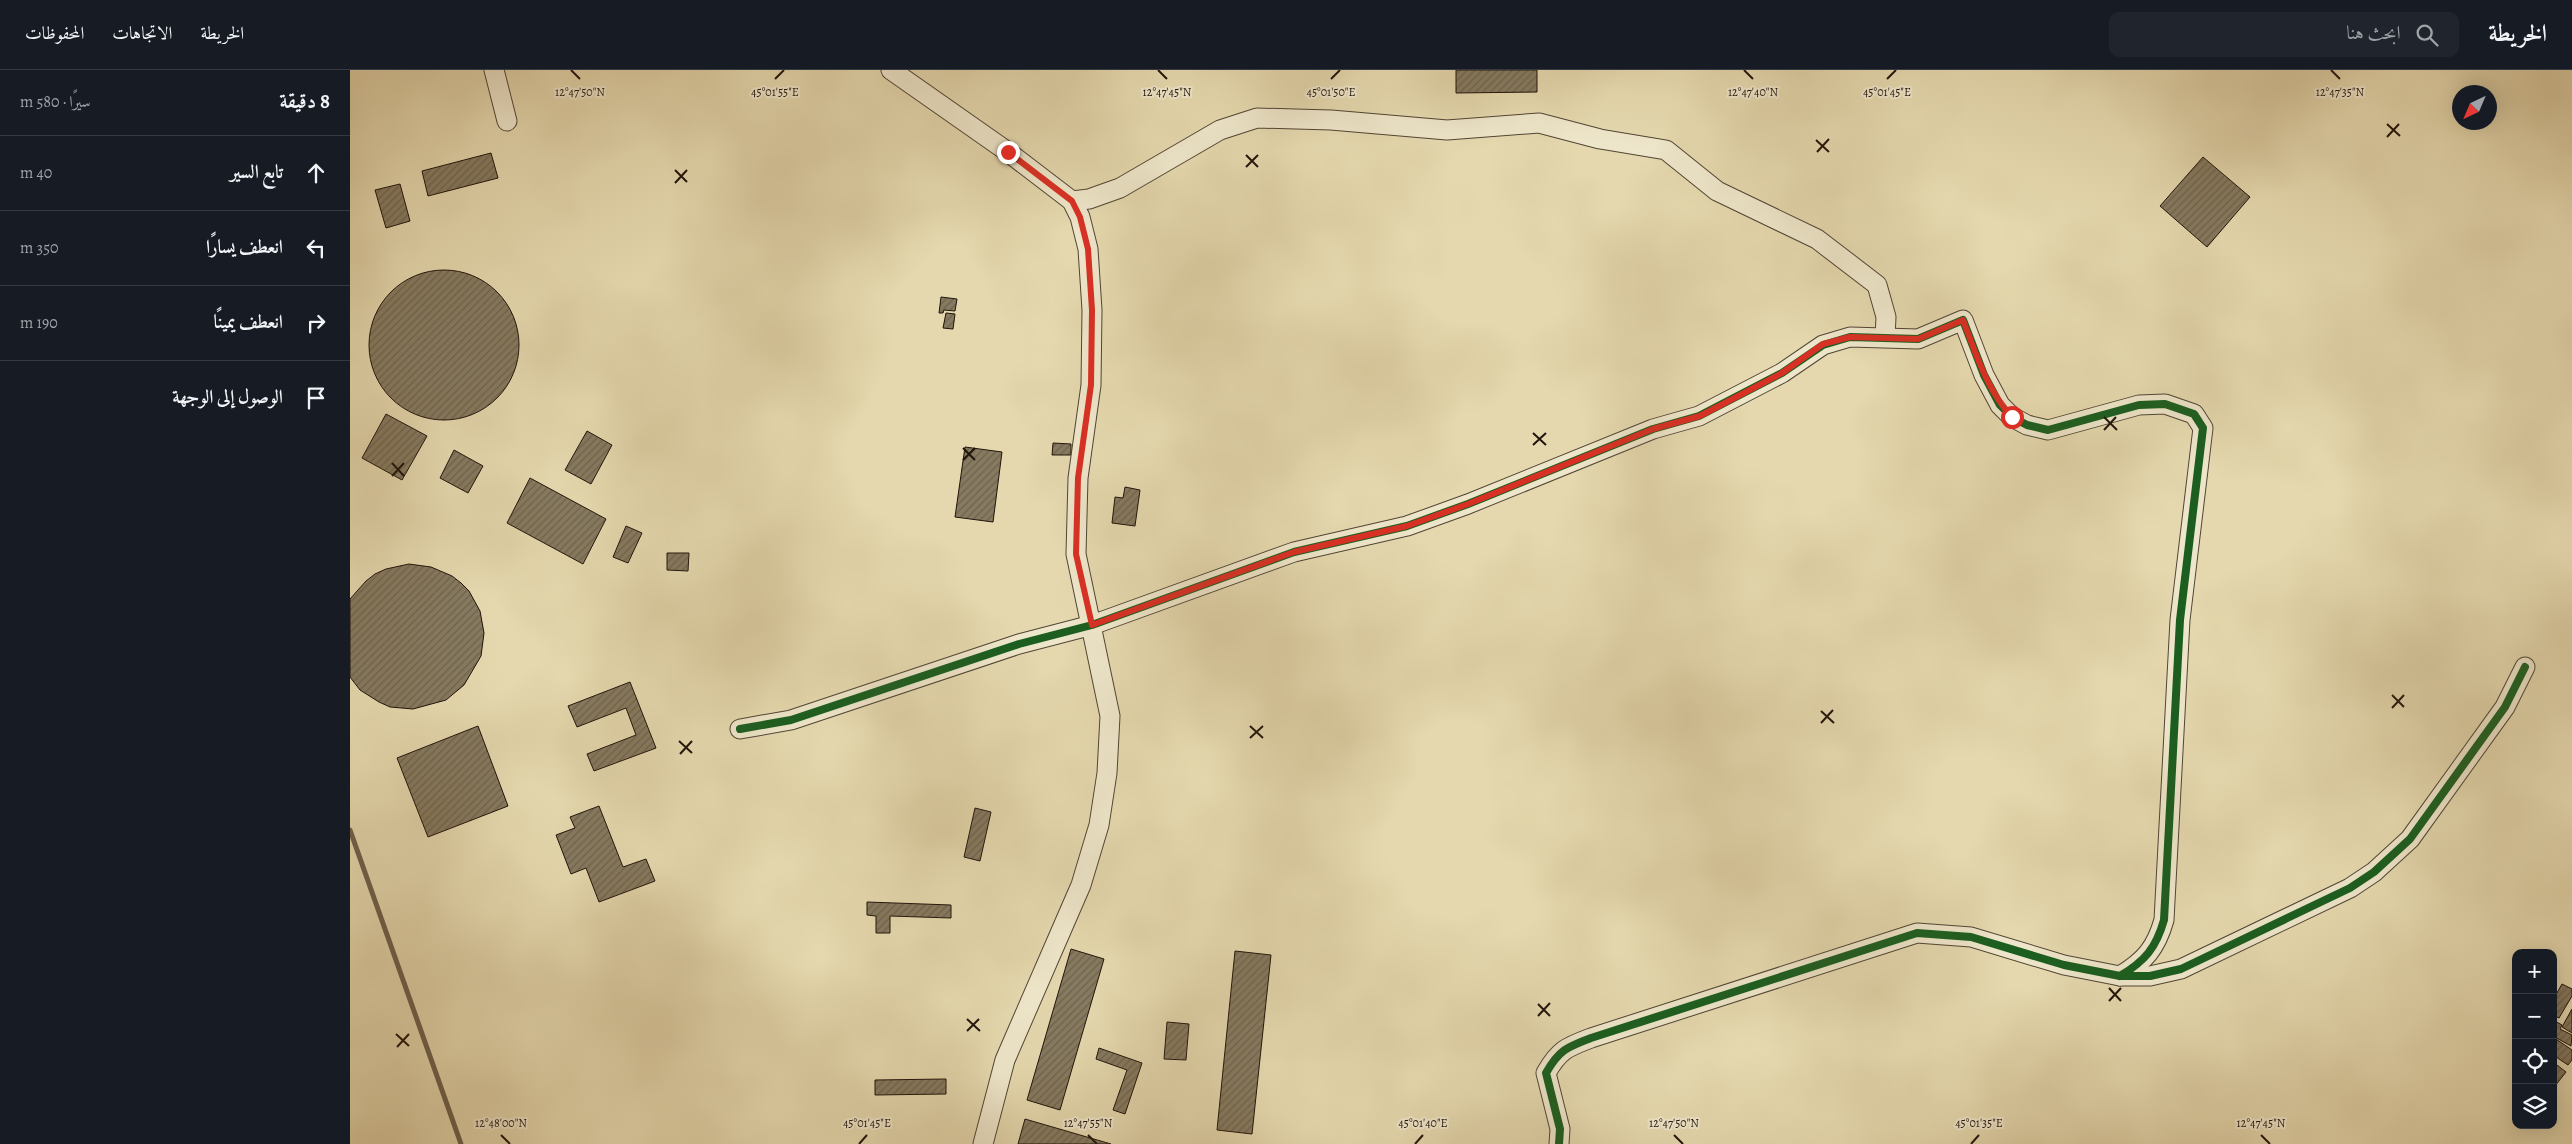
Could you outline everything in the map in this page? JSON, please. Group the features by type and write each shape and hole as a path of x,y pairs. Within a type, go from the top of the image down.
{"street":[{"path":"494,70 507,122"},
{"path":"891,70 1008,152 1072,201 1080,217 1088,249 1092,310 1091,385 1078,478 1076,554 1110,716 1107,773 1099,825 1081,885 1005,1060 988,1117 983,1144"},
{"path":"1072,201 1089,199 1120,188 1220,130 1257,118 1331,120 1447,130 1539,122 1600,139 1666,150 1717,191 1817,239 1877,285 1886,317 1885,337"},
{"path":"740,729 792,720 1019,644 1092,625 1294,552 1407,526 1468,504 1653,429 1700,416 1782,373 1823,344 1850,337 1918,339 1963,320 1984,375 2000,405 2012,417 2027,425 2048,430 2138,405 2166,404 2194,414 2203,428 2180,620 2164,920 2158,942 2135,967 2120,976"},
{"path":"1559,1144 1560,1129 1546,1073 1555,1057 1564,1049 1591,1038 1917,933 1971,937 2064,965 2120,976 2150,976 2181,969 2350,888 2374,872 2410,839 2505,707 2525,667"},
{"path":"988,1117 996,1144"}],"building":[{"path":"1456,70 1537,70 1537,92 1456,93"},
{"path":"491,153 498,178 428,196 422,171"},
{"path":"2203,157 2250,197 2207,247 2160,206"},
{"path":"400,184 410,221 386,228 375,190"},
{"path":"444,270 473,276 497,292 513,316 519,345 513,374 497,398 473,414 444,420 415,414 391,398 375,374 369,345 375,316 391,292 415,276"},
{"path":"941,297 957,299 955,311 944,310 943,313 939,313"},
{"path":"946,313 955,314 953,329 943,328"},
{"path":"386,414 427,436 402,480 362,458"},
{"path":"587,431 612,445 591,484 565,470"},
{"path":"1053,443 1071,444 1071,455 1052,455"},
{"path":"965,447 1002,452 993,522 955,517"},
{"path":"454,450 483,466 468,493 440,478"},
{"path":"530,478 606,519 583,564 507,523"},
{"path":"1125,487 1140,490 1135,526 1112,523 1115,497 1123,498"},
{"path":"626,526 642,533 628,563 613,557"},
{"path":"667,553 689,553 688,571 667,570"},
{"path":"409,564 431,567 452,576 461,583 469,591 480,611 484,633 481,656 464,685 446,700 413,709 390,707 379,702 360,690 350,677 350,599 375,574 386,569"},
{"path":"630,682 656,748 594,771 587,754 636,735 626,708 577,727 568,706"},
{"path":"478,726 508,806 428,837 397,758"},
{"path":"599,806 623,867 646,859 655,881 599,902 586,868 571,874 556,835 575,828 570,817"},
{"path":"975,808 991,812 980,861 964,857"},
{"path":"867,902 951,905 951,918 890,916 890,933 876,933 876,916 867,915"},
{"path":"1071,949 1104,959 1060,1110 1027,1100"},
{"path":"1235,951 1271,955 1252,1134 1217,1130"},
{"path":"2562,984 2572,989 2572,996 2559,1018 2557,1017 2557,993"},
{"path":"2572,1009 2572,1033 2562,1027"},
{"path":"1167,1022 1189,1024 1186,1060 1164,1059"},
{"path":"2557,1022 2562,1025 2560,1029 2572,1035 2571,1046 2557,1038"},
{"path":"2557,1040 2572,1050 2572,1060 2568,1065 2557,1058"},
{"path":"1099,1048 1142,1063 1125,1114 1113,1110 1127,1070 1096,1059"},
{"path":"2557,1065 2566,1072 2557,1083"},
{"path":"946,1079 946,1094 875,1095 875,1080"},
{"path":"1025,1119 1111,1144 1018,1144"}],"waterway":[{"path":"350,830 461,1144"}],"cycle path":[{"path":"740,729 791,720 1019,644 1092,625 1294,552 1407,526 1468,504 1653,429 1699,416 1782,373 1823,345 1850,337 1918,339 1963,320 1984,375 2000,405 2012,417 2027,425 2048,430 2139,405 2165,404 2194,414 2203,428 2180,620 2164,920 2161,930 2148,953 2136,965 2120,976"},
{"path":"1559,1144 1560,1129 1546,1073 1555,1059 1564,1050 1591,1038 1917,933 1971,937 2064,965 2120,976 2150,976 2181,969 2350,888 2374,872 2410,839 2505,707 2525,667"}],"route":[{"path":"1008,152 1072,201 1080,217 1088,249 1092,310 1091,385 1078,478 1076,554 1092,625 1294,552 1407,526 1468,504 1653,429 1700,416 1782,373 1823,344 1850,337 1918,339 1963,320 1984,375 2000,405 2012,417"}]}
